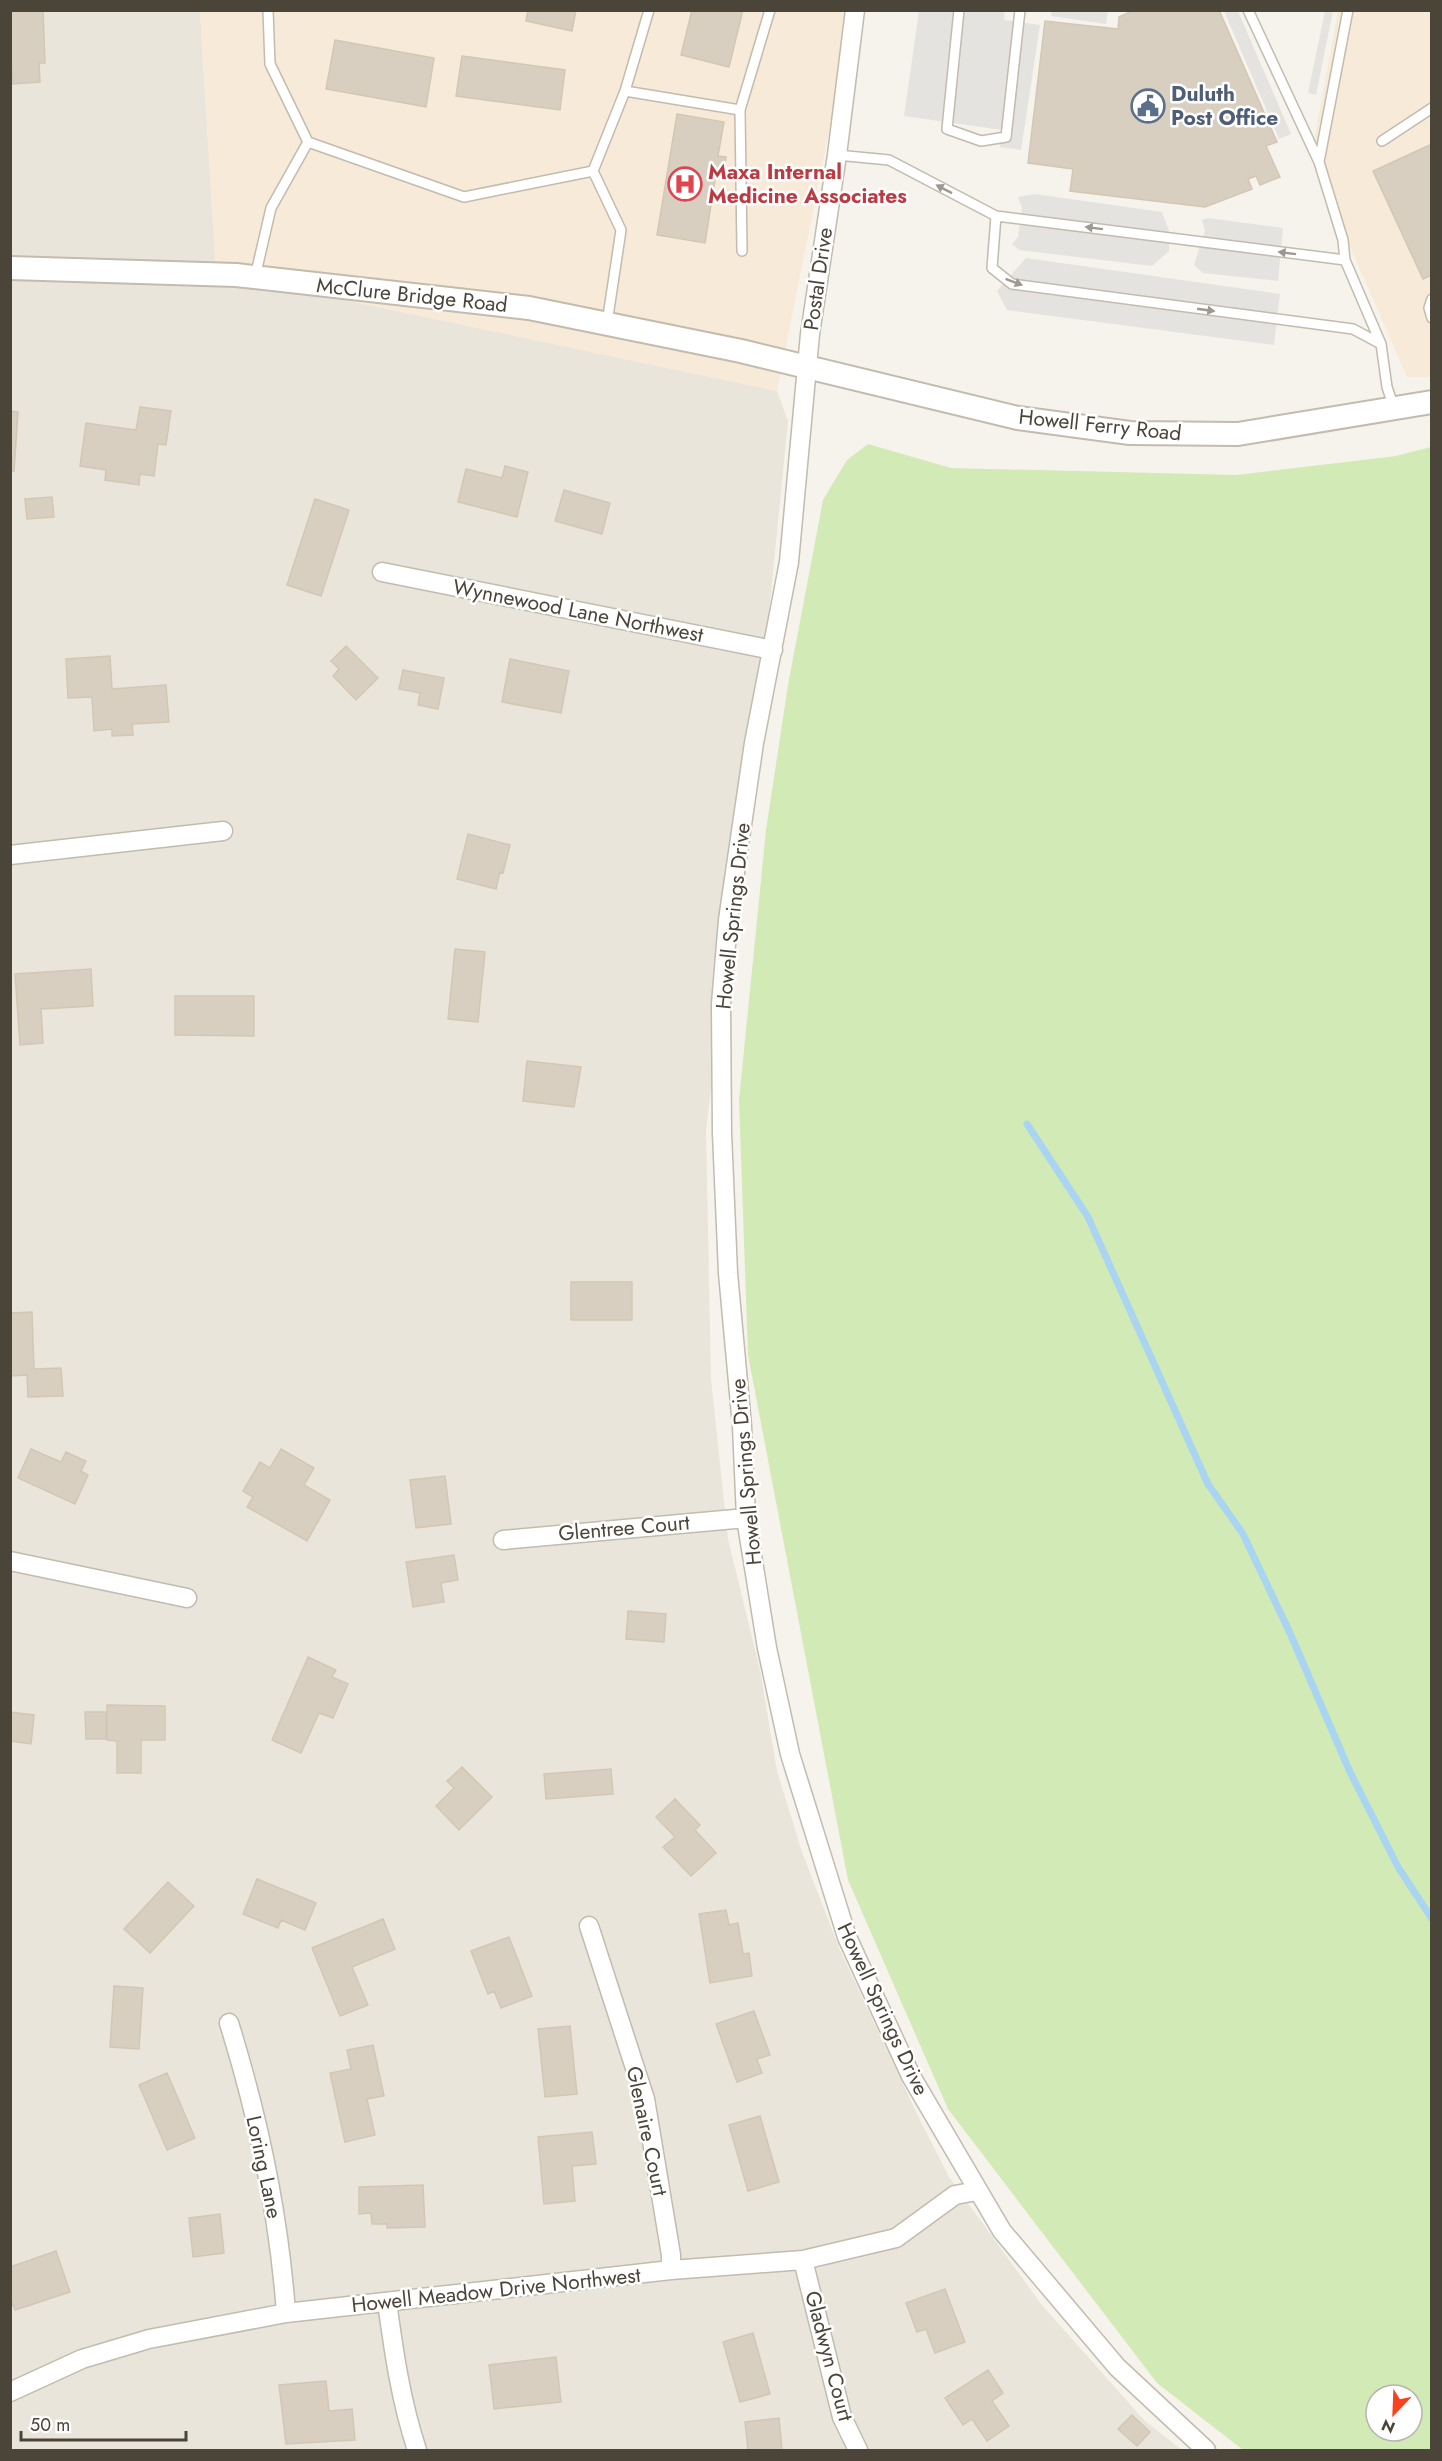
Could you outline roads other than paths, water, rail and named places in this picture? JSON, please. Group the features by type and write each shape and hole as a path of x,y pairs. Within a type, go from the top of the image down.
{"street":[{"name":"Postal Drive","path":"807,369 855,10"},
{"name":"McClure Bridge Road","path":"10,268 255,277 529,308 741,351 807,369"},
{"name":"Howell Ferry Road","path":"807,369 1018,418 1130,433 1238,434 1431,402"},
{"name":"Howell Springs Drive","path":"807,369 789,562 754,743 728,920 721,1004 722,1133 728,1273 742,1426 746,1518 767,1648 790,1754 847,1937 911,2076 1002,2231 1117,2367 1206,2451"},
{"name":"Wynnewood Lane Northwest","path":"382,572 773,650"},
{"path":"10,855 223,831"},
{"name":"Glentree Court","path":"503,1540 746,1518"},
{"path":"10,1560 187,1598"},
{"name":"Glenaire Court","path":"590,1926 645,2099 671,2255 671,2270"},
{"name":"Loring Lane","path":"229,2023 240,2060 278,2231 286,2313"},
{"name":"Howell Meadow Drive Northwest","path":"10,2392 82,2359 149,2339 286,2313 671,2270 803,2260 896,2238 955,2195 976,2190"},
{"name":"Gladwyn Court","path":"803,2260 842,2417 858,2451"},
{"path":"387,2302 402,2396 417,2451"}],"lane":[{"path":"268,10 270,64 308,142 464,197 593,171"},
{"path":"607,324 621,230 593,171 625,91 649,10"},
{"path":"742,251 740,110 770,10"},
{"path":"959,10 947,129 981,141 1005,137 1020,10"},
{"path":"1248,10 1319,162 1343,240 1345,260 1381,344 1387,387 1394,409"},
{"path":"1319,162 1348,10"},
{"path":"625,91 740,110"},
{"path":"1382,141 1431,108"},
{"path":"255,277 271,208 308,142"},
{"path":"837,155 889,160 996,216 1345,260"},
{"path":"996,216 992,268 1012,284 1353,329 1381,344"},
{"path":"1431,299 1431,318"}],"waterway":[{"path":"1027,1124 1088,1217 1208,1484 1243,1534 1290,1633 1350,1772 1398,1867 1432,1919"}],"place":[{"name":"Duluth Post Office","path":"1148,106"},
{"name":"Maxa Internal Medicine Associates","path":"685,184"}]}
